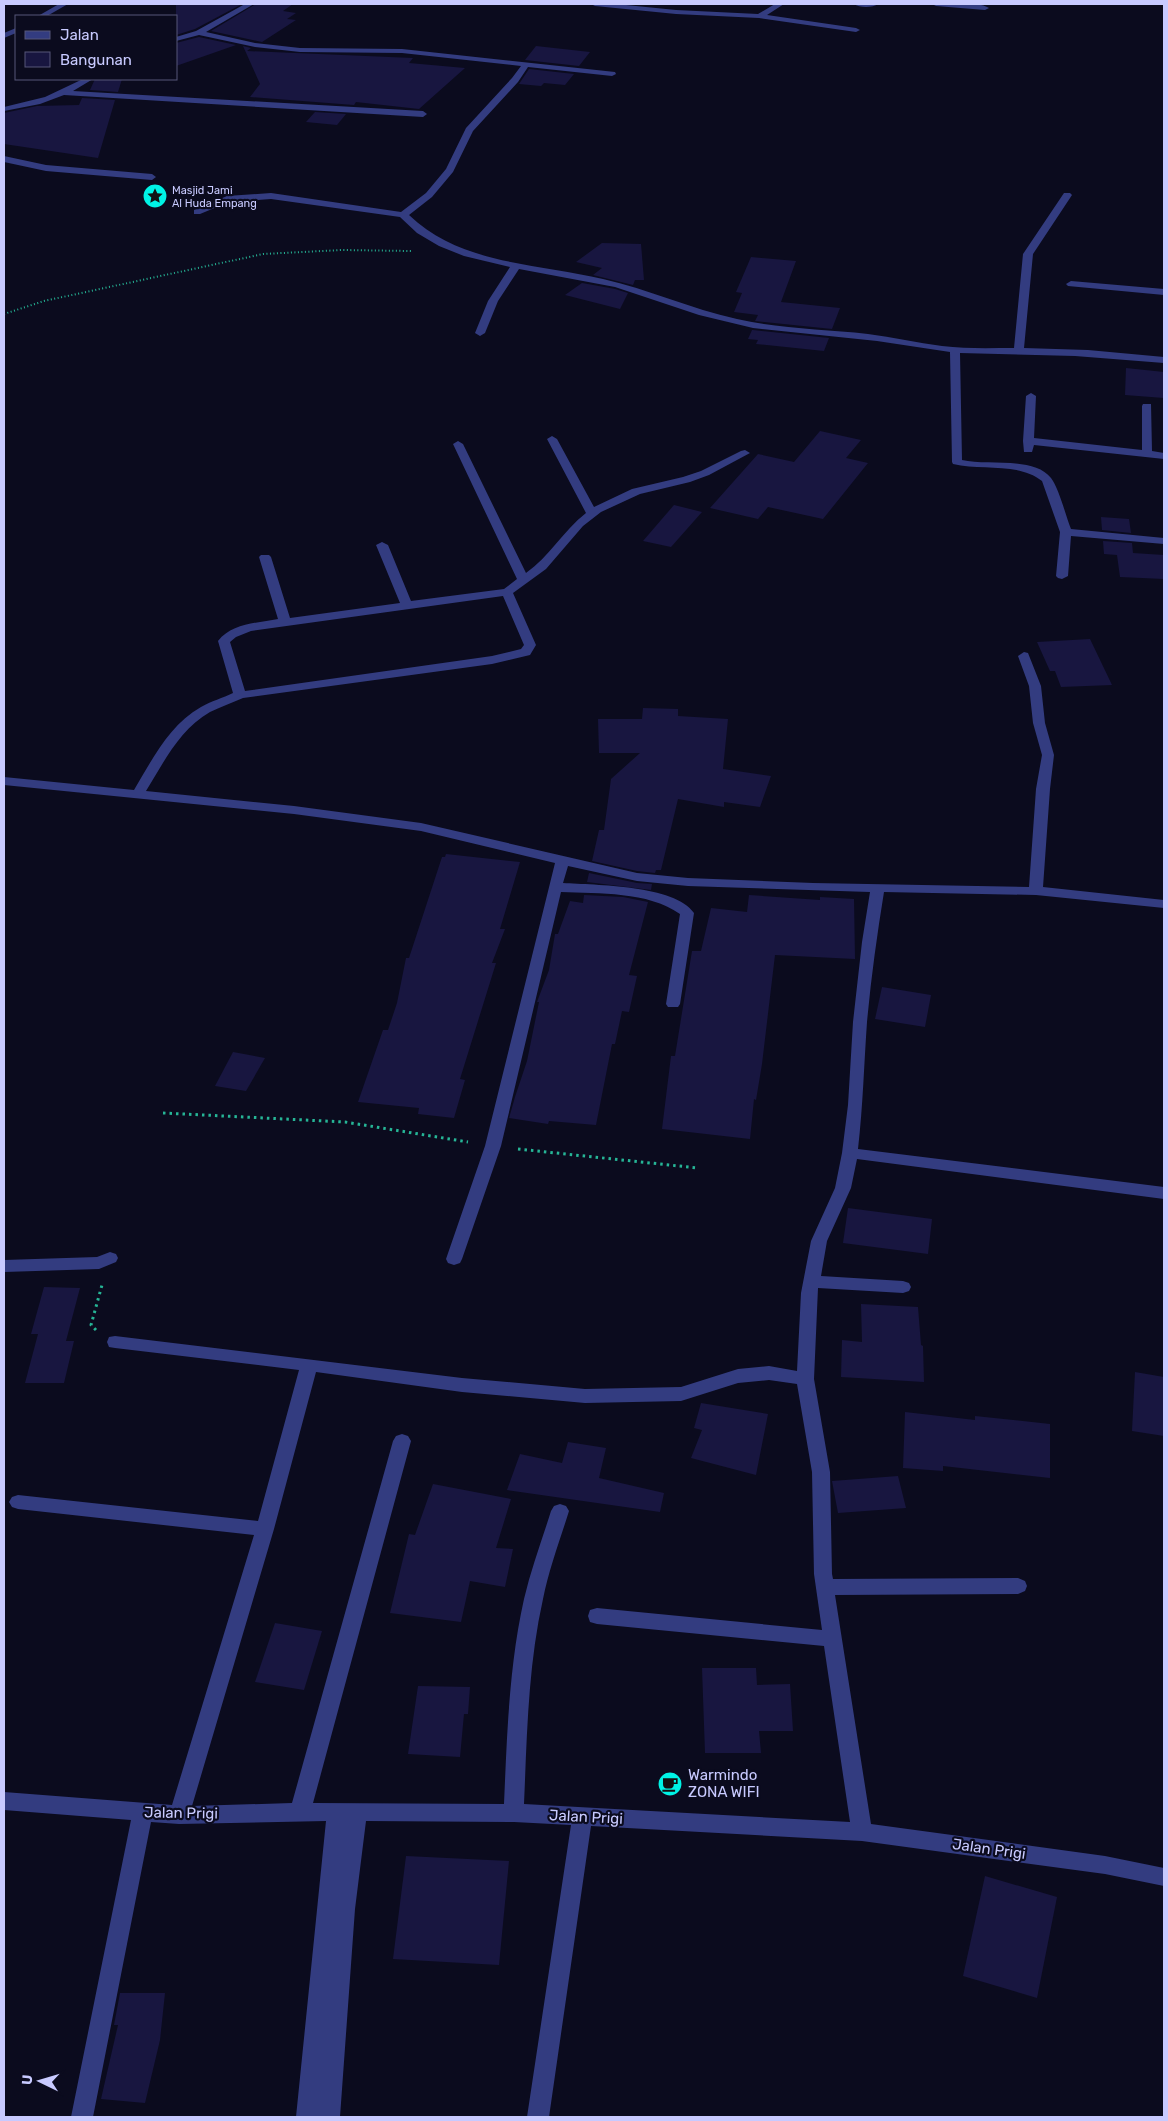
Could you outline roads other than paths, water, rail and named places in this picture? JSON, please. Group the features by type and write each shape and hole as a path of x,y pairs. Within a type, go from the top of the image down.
{"street":[{"path":"44,15 64,4"},
{"path":"178,38 199,33 250,4"},
{"path":"595,4 676,12 759,16 856,30"},
{"path":"759,16 780,4"},
{"path":"858,4 874,4"},
{"path":"936,4 985,8"},
{"path":"199,33 255,45 300,50 402,51 612,74"},
{"path":"403,215 429,195 450,170 469,130 515,80 526,64"},
{"path":"4,108 44,101 65,93 87,80"},
{"path":"65,93 423,114"},
{"path":"4,158 46,168 152,177"},
{"path":"1019,351 1028,254 1067,195"},
{"path":"197,212 227,199 272,196 403,215 419,230 459,251 516,266 601,281 736,322 780,329 884,339 955,350 1064,352 1164,360"},
{"path":"480,333 493,301 516,266"},
{"path":"1071,284 1164,292"},
{"path":"955,350 957,462 1025,469 1042,474 1047,480 1066,532 1062,576"},
{"path":"1031,396 1028,445 1164,456"},
{"path":"1147,406 1147,454"},
{"path":"552,439 592,514"},
{"path":"458,444 523,580"},
{"path":"240,695 224,641 232,634 248,628 285,622 507,592 542,568 573,530 592,514 614,501 636,491 686,480 746,453"},
{"path":"1066,532 1164,541"},
{"path":"382,545 407,605"},
{"path":"265,557 285,622"},
{"path":"138,794 162,754 178,733 192,719 204,710 240,695 492,660 526,652 530,646 527,635 507,592"},
{"path":"1024,656 1035,686 1039,723 1048,755 1043,789 1036,891"},
{"path":"4,782 294,810 421,827 636,876 688,882 1036,891 1164,904"},
{"path":"454,1259 493,1146 562,860"},
{"path":"555,887 638,893 681,906 687,913 673,1004"},
{"path":"862,1832 825,1587 822,1472 806,1399 804,1379 811,1281 819,1241 843,1188 850,1153 856,1105 860,1022 878,888"},
{"path":"850,1153 1164,1193"},
{"path":"4,1266 99,1263 110,1258"},
{"path":"811,1281 903,1287"},
{"path":"115,1342 462,1385 585,1396 681,1394 738,1376 769,1372 804,1379"},
{"path":"179,1815 264,1529 309,1366"},
{"path":"300,1812 402,1441"},
{"path":"18,1502 264,1529"},
{"path":"514,1813 518,1694 528,1626 531,1609 560,1512"},
{"path":"825,1587 1018,1586"},
{"path":"597,1616 833,1639"},
{"name":"Jalan Prigi","path":"4,1801 179,1815 300,1812 514,1813 862,1832 1105,1865 1164,1878"},
{"path":"82,2117 143,1813"},
{"path":"306,2117 347,1813"},
{"path":"329,2117 345,1909 347,1813"},
{"path":"538,2117 582,1816"}],"place":[{"name":"Masjid Jami Al Huda Empang","path":"155,196"},
{"name":"Warmindo ZONA WIFI","path":"670,1784"}]}
